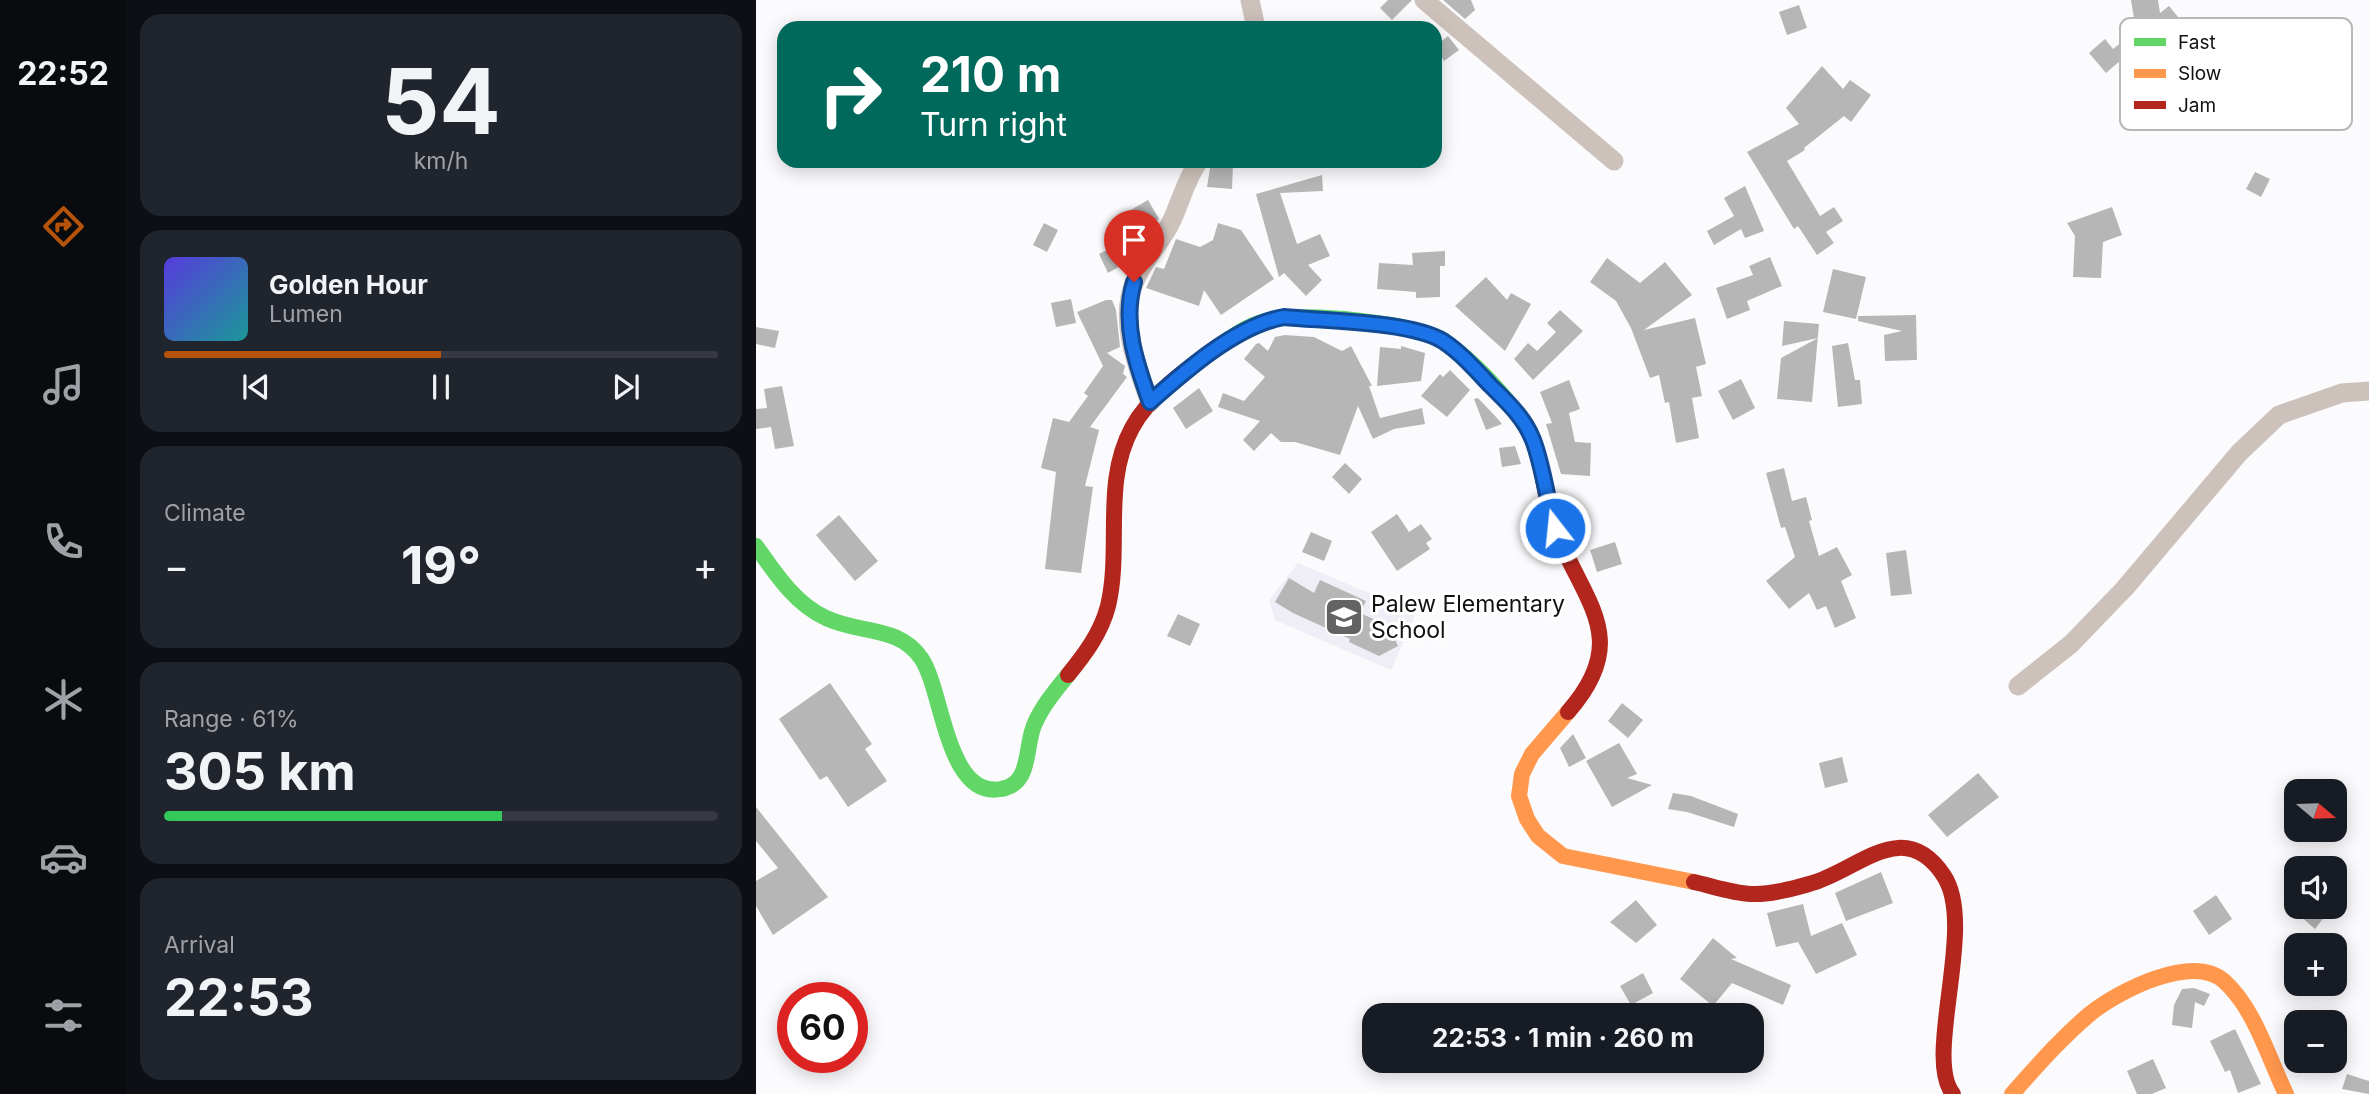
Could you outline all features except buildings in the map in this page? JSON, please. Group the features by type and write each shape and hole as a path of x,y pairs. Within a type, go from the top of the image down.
{"main road":[{"path":"756,546 796,596 825,618 888,635 912,645 926,664 947,739 960,764 974,782 988,790 1015,785 1023,771 1032,727 1046,701 1097,638 1106,621 1111,595 1117,485 1123,451 1132,428 1150,402 1245,330 1284,317 1412,330 1427,334 1460,354 1515,410 1534,442 1555,528 1598,629 1602,655 1594,682 1536,747 1518,781 1520,805 1539,839 1563,856 1752,894 1811,884 1890,847 1912,848 1933,863 1945,877 1956,908 1944,1057 1948,1088 1953,1094"},
{"path":"2012,1094 2056,1045 2093,1012 2163,974 2188,969 2209,973 2232,988 2263,1042 2286,1094"}],"street":[{"path":"1251,0 1255,21"},
{"path":"1424,0 1614,161"},
{"path":"1150,402 1132,347 1130,295 1144,262 1172,220 1194,168"},
{"path":"2018,686 2071,644 2125,588 2239,453 2279,415 2342,393 2369,391"}],"shaded area":[{"name":"Palew Elementary School","path":"1298,563 1416,613 1391,670 1275,620 1269,600"}],"traffic: fast":[{"path":"1226,341 1257,323 1307,317 1357,320 1428,334 1443,341 1478,369 1512,407 1528,430"},
{"path":"756,546 795,596 815,612 839,623 890,635 912,647 928,673 957,760 968,777 983,788 1001,789 1018,780 1026,762 1035,723 1068,675"}],"traffic: slow":[{"path":"1568,712 1532,754 1522,774 1519,796 1527,819 1538,836 1563,856 1694,882"},
{"path":"2012,1094 2070,1032 2103,1004 2156,978 2194,971 2210,973 2224,981 2235,992 2260,1034 2286,1094"}],"traffic: jam":[{"path":"1068,675 1097,634 1108,606 1112,584 1115,493 1123,449 1132,428 1150,402 1187,369 1226,341"},
{"path":"1528,430 1537,452 1553,523 1596,618 1600,639 1598,661 1588,685 1568,712"},
{"path":"1694,882 1737,892 1765,894 1827,878 1879,852 1896,848 1912,849 1928,858 1944,876 1953,898 1955,926 1944,1051 1945,1076 1953,1094"}],"place":[{"name":"Palew Elementary School","path":"1344,617"}],"route":[{"path":"1134,282 1129,312 1132,347 1150,402 1237,334 1252,325 1269,320 1284,317 1412,330 1441,340 1460,354 1515,410 1527,426 1534,442 1542,485 1555,528"}]}
